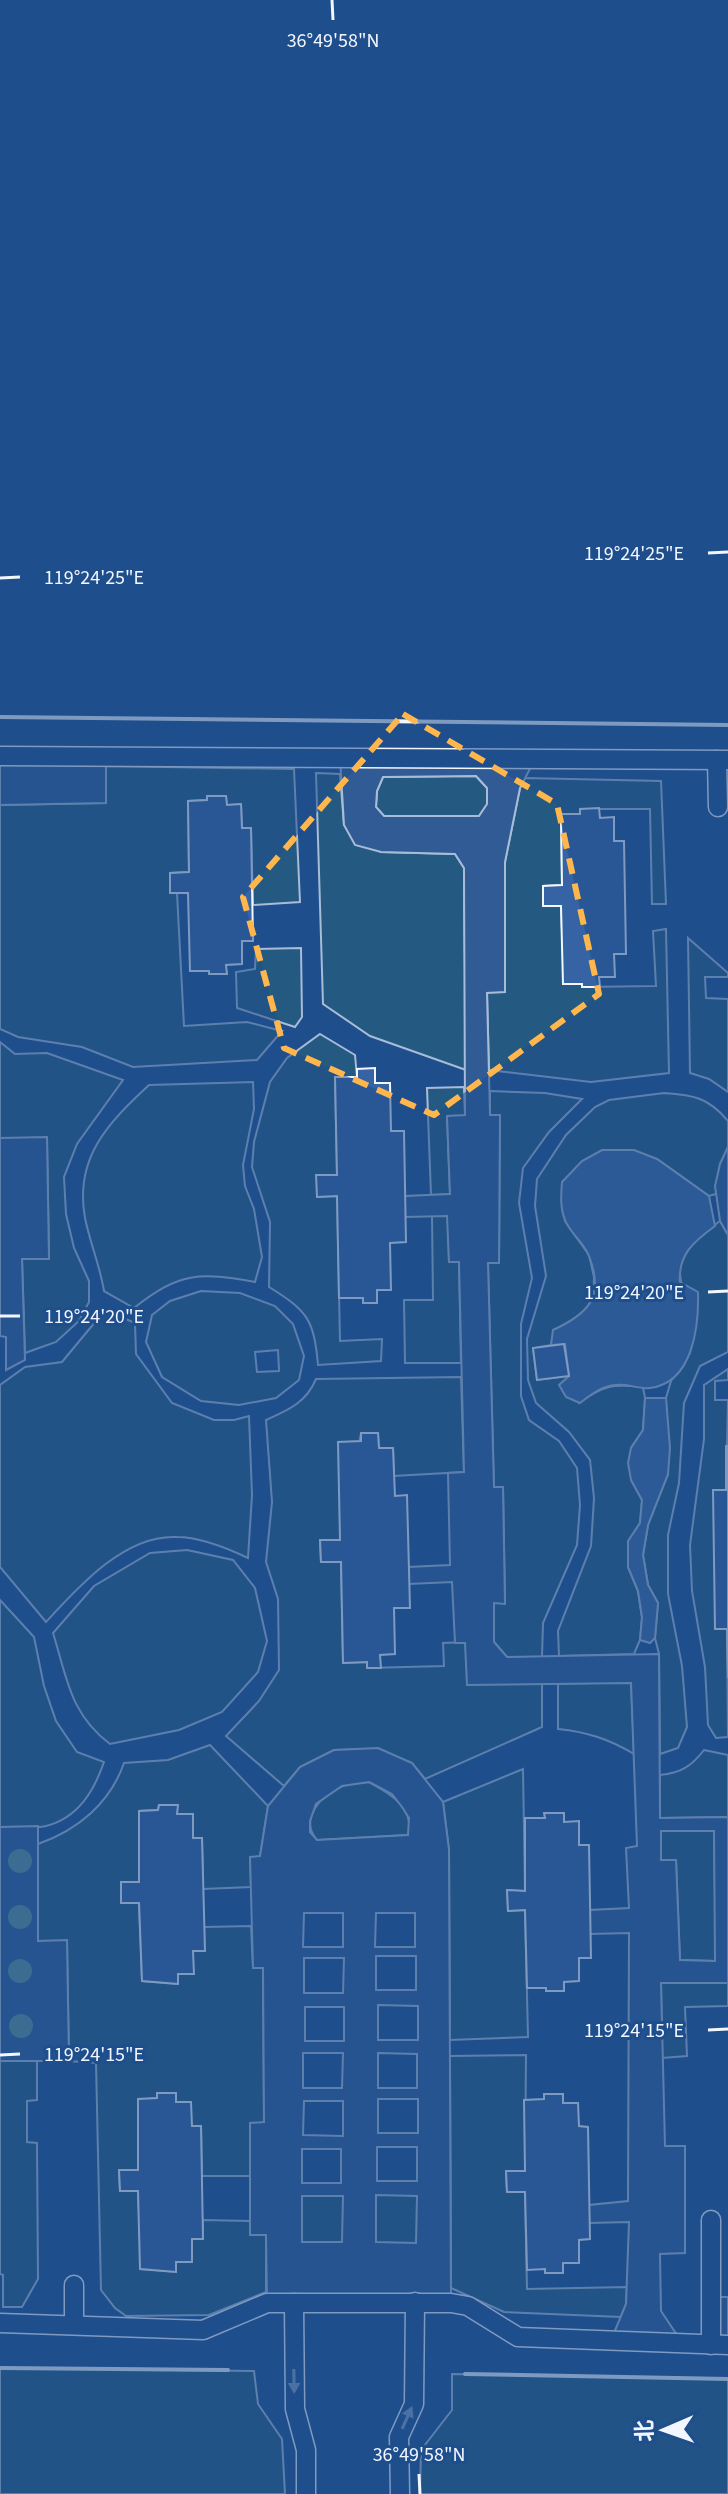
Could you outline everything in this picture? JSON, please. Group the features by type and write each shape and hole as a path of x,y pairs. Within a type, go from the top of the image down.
{"lane":[{"path":"0,756 723,760 718,807"},
{"path":"0,2323 203,2330 267,2303 415,2302 468,2306 518,2337 719,2345 711,2220"},
{"path":"74,2285 74,2325"},
{"path":"400,2494 399,2437 414,2404 415,2302"},
{"path":"294,2303 295,2409 306,2450 306,2494"}],"highlighted area":[{"path":"403,714 557,804 599,994 434,1115 284,1048 243,897"}],"shaded area":[{"path":"0,756 106,757 106,803 0,805"},
{"path":"340,758 535,759 520,788 505,862 505,992 487,993 490,1115 500,1115 499,1263 488,1263 494,1487 503,1487 505,1604 494,1603 494,1642 507,1657 659,1654 660,1818 728,1817 728,1983 661,1983 665,2146 685,2146 685,2253 660,2254 661,2311 683,2344 611,2340 626,2304 629,2222 589,2223 589,2205 628,2201 629,1933 590,1934 590,1910 629,1908 626,1848 637,1846 631,1683 467,1685 465,1643 455,1643 452,1582 409,1584 408,1567 450,1565 448,1473 464,1472 459,1262 449,1262 447,1216 405,1217 405,1196 450,1194 447,1116 465,1115 464,868 455,854 381,852 355,845 344,825","holes":["476,776 487,788 487,804 479,816 384,816 376,807 377,791 383,777","661,1831 714,1831 715,1961 680,1960 676,1860 661,1860"]},
{"path":"106,766 294,769 300,902 253,905 251,828 242,828 241,804 227,805 226,796 188,801 189,872 170,873 170,893 177,893 184,1026 247,1022 282,1031 257,1060 133,1067 82,1047 18,1037 0,1029 0,805 106,803"},
{"path":"316,773 340,774 344,825 381,852 455,854 464,868 466,1070 370,1036 323,1004"},
{"path":"476,776 487,788 487,805 479,816 384,816 376,807 377,791 383,777"},
{"path":"525,778 661,781 666,904 652,904 650,809 581,809 580,814 561,814 562,885 543,886 543,906 561,906 564,984 582,984 582,987 656,986 653,931 666,929 669,1073 591,1082 489,1070 487,992 505,992 505,862 520,788"},
{"path":"688,938 728,973 728,977 705,977 706,998 728,999 728,1092 709,1079 690,1073"},
{"path":"301,948 302,1017 295,1027 237,1008 236,972 255,969 256,949"},
{"path":"320,1034 355,1055 357,1077 335,1077 337,1175 317,1175 317,1197 337,1196 340,1341 382,1339 381,1361 318,1365 314,1337 307,1318 293,1303 269,1287 270,1222 252,1167 254,1142 270,1082 287,1058"},
{"path":"0,1042 15,1054 47,1053 123,1080 77,1144 64,1177 66,1214 74,1248 89,1281 89,1302 79,1321 56,1342 25,1353 22,1259 49,1258 47,1138 0,1138"},
{"path":"253,1082 254,1109 243,1165 262,1257 255,1282 204,1276 191,1278 164,1287 134,1308 104,1291 85,1218 83,1197 90,1160 108,1128 149,1085"},
{"path":"464,1087 465,1116 447,1117 450,1194 431,1195 427,1088"},
{"path":"490,1091 545,1093 582,1099 549,1132 523,1168 519,1203 532,1278 521,1324 521,1396 529,1420 559,1441 577,1468 580,1505 577,1545 543,1623 542,1657 507,1657 494,1642 494,1603 505,1603 503,1488 494,1488 488,1263 499,1262 500,1116 490,1116"},
{"path":"664,1093 707,1102 728,1121 728,1147 720,1164 716,1194 709,1196 657,1159 565,1221 589,1255 594,1277 593,1300 579,1318 554,1330 551,1345 533,1348 537,1380 569,1376 579,1403 595,1392 616,1386 643,1387 645,1398 643,1430 631,1448 631,1480 642,1500 640,1523 628,1542 628,1567 638,1591 642,1618 640,1640 634,1654 559,1656 558,1631 591,1546 594,1498 590,1460 569,1432 536,1403 528,1380 527,1339 546,1276 535,1206 537,1179 566,1135 595,1107 609,1100"},
{"path":"47,1137 49,1259 22,1259 25,1360 6,1370 6,1337 0,1336 0,1138"},
{"path":"728,1147 728,1235 720,1221 715,1186"},
{"path":"602,1150 634,1150 657,1159 709,1196 715,1226 688,1250 682,1264 680,1282 698,1292 698,1306 695,1336 676,1376 650,1388 625,1385 606,1387 580,1403 566,1397 559,1385 569,1376 565,1344 551,1345 553,1330 584,1310 594,1293 595,1283 589,1256 563,1215 562,1182 582,1161"},
{"path":"448,1215 449,1262 459,1262 461,1363 405,1363 404,1300 433,1300 432,1216"},
{"path":"720,1221 728,1235 728,1352 700,1366 684,1403 679,1483 668,1535 668,1594 682,1666 687,1727 678,1748 660,1754 659,1654 655,1638 658,1603 648,1585 643,1555 648,1525 668,1474 666,1398 671,1381 690,1353 679,1266 692,1242"},
{"path":"201,1291 240,1293 275,1306 293,1324 304,1356 299,1380 276,1398 239,1405 201,1401 162,1377 146,1342 152,1315 170,1301","holes":["278,1350 279,1371 257,1372 255,1352"]},
{"path":"105,1310 135,1323 136,1354 172,1403 214,1420 249,1416 252,1495 248,1558 186,1537 158,1538 139,1544 104,1565 46,1622 0,1567 0,1385 25,1367 62,1362"},
{"path":"728,1369 728,1380 715,1381 715,1400 728,1400 726,1490 715,1629 727,1629 728,1737 716,1738 708,1725 705,1667 692,1591 690,1545 704,1439 704,1385"},
{"path":"461,1377 464,1472 394,1476 393,1448 379,1448 378,1433 361,1433 340,1540 320,1541 321,1562 341,1562 343,1663 367,1662 367,1668 444,1666 443,1643 465,1642 542,1683 542,1727 425,1779 412,1763 378,1749 334,1750 300,1767 284,1786 226,1736 259,1701 279,1670 278,1599 266,1562 272,1502 266,1420 302,1400 316,1379"},
{"path":"645,1398 666,1398 670,1448 668,1474 648,1525 643,1555 648,1585 658,1603 655,1638 650,1643 640,1640 642,1617 638,1591 628,1567 628,1541 640,1523 642,1500 631,1480 628,1463 631,1448 643,1430"},
{"path":"187,1550 233,1560 255,1588 267,1641 258,1672 222,1712 179,1730 110,1744 78,1708 53,1633 94,1586 150,1553"},
{"path":"0,1600 34,1637 44,1686 56,1721 77,1752 104,1762 95,1783 76,1810 46,1826 0,1827"},
{"path":"631,1682 634,1754 598,1737 558,1729 558,1684"},
{"path":"210,1745 268,1806 260,1857 250,1858 251,1887 203,1889 202,1838 193,1838 177,1814 177,1805 159,1805 158,1810 139,1811 139,1882 121,1882 121,1903 139,1903 142,1981 177,1984 178,1974 193,1974 193,1951 204,1927 251,1926 253,1967 263,1967 264,2123 250,2123 250,2176 202,2176 201,2126 192,2126 176,2102 176,2094 157,2093 157,2098 138,2100 138,2170 119,2171 120,2191 138,2191 141,2269 176,2272 176,2262 191,2262 192,2239 203,2239 203,2220 250,2221 251,2235 266,2235 266,2292 209,2315 126,2316 101,2290 96,2063 69,2061 67,1941 38,1941 38,1844 66,1831 91,1813 110,1791 124,1763 168,1760"},
{"path":"378,1748 412,1763 443,1802 449,1850 451,2303 267,2303 266,2235 250,2235 250,2123 264,2122 263,1968 253,1968 250,1857 260,1856 268,1806 300,1767 334,1750","holes":["369,1782 392,1794 402,1807 409,1818 408,1835 317,1840 310,1832 316,1804 342,1786","304,1913 343,1913 343,1947 303,1947","376,1913 415,1913 415,1947 375,1947","376,1956 416,1956 416,1990 376,1990","304,1958 344,1958 343,1993 304,1993","378,2005 418,2006 418,2040 378,2040","305,2007 344,2007 344,2041 305,2041","303,2053 343,2053 342,2088 303,2088","378,2053 417,2054 417,2088 378,2088","378,2099 418,2099 418,2133 378,2133","304,2101 343,2101 343,2136 303,2135","377,2147 417,2147 417,2181 377,2181","302,2149 341,2149 341,2183 302,2183","376,2195 417,2196 416,2243 376,2242","302,2196 343,2196 342,2242 302,2242"]},
{"path":"704,1750 728,1755 728,1817 660,1818 660,1775 685,1768"},
{"path":"523,1769 525,1891 507,1890 508,1911 525,1910 528,2037 450,2040 449,1850 443,1802"},
{"path":"369,1782 399,1802 408,1817 408,1835 317,1840 310,1824 320,1801 343,1786"},
{"path":"38,1826 38,1941 67,1940 69,2061 0,2061 0,1827"},
{"path":"714,1830 716,1961 680,1960 676,1860 661,1860 661,1831"},
{"path":"661,1983 728,1983 728,2006 685,2007 687,2056 662,2058"},
{"path":"526,2055 525,2171 506,2172 507,2192 525,2192 527,2289 627,2287 621,2317 504,2312 451,2288 450,2056"},
{"path":"0,2061 37,2061 37,2100 27,2101 27,2142 37,2143 38,2279 22,2307 3,2307 3,2275 0,2274"},
{"path":"302,2195 343,2195 343,2242 301,2242"},
{"path":"376,2195 417,2195 417,2243 376,2243"},
{"path":"711,2297 728,2297 728,2345 711,2345"},
{"path":"0,2368 254,2371 258,2404 282,2439 285,2494 0,2494"},
{"path":"452,2374 728,2379 728,2494 420,2494 421,2450 452,2410"}],"building":[{"path":"207,796 226,796 227,805 241,804 242,828 251,828 253,941 242,941 242,964 226,965 227,974 190,971 188,893 170,893 170,873 189,872 188,801 207,800"},
{"path":"599,808 600,818 614,817 614,841 624,841 626,954 614,954 615,977 599,977 600,987 582,987 582,984 563,984 561,906 543,906 543,886 562,885 561,814 580,814 580,809"},
{"path":"375,1068 375,1083 390,1083 391,1131 404,1131 406,1242 390,1243 391,1290 377,1290 377,1303 363,1303 363,1298 339,1298 337,1196 317,1197 316,1175 337,1175 335,1077 357,1077 357,1069"},
{"path":"564,1344 569,1376 537,1380 533,1348"},
{"path":"361,1433 378,1433 379,1448 393,1448 395,1496 407,1495 410,1608 394,1608 395,1654 380,1655 381,1668 367,1668 367,1662 343,1663 341,1562 321,1562 320,1540 340,1540 338,1442 361,1441"},
{"path":"726,1446 728,1678 727,1629 715,1629 713,1490 726,1490"},
{"path":"159,1805 178,1805 177,1814 193,1814 193,1838 202,1838 205,1951 193,1951 194,1974 178,1974 178,1984 142,1981 139,1903 121,1903 121,1882 139,1882 139,1811 158,1810"},
{"path":"544,1813 564,1813 564,1822 579,1821 579,1845 589,1845 591,1958 579,1958 579,1981 564,1982 564,1991 527,1988 525,1910 508,1911 507,1890 525,1891 525,1818 545,1818"},
{"path":"157,2093 176,2093 176,2102 191,2102 192,2126 201,2126 203,2239 192,2239 192,2262 176,2262 176,2272 140,2269 138,2191 120,2191 119,2170 138,2170 138,2099 157,2098"},
{"path":"544,2094 563,2094 563,2103 578,2103 579,2126 588,2127 590,2239 579,2240 579,2263 563,2263 563,2273 545,2273 545,2269 527,2270 525,2192 507,2192 506,2171 525,2171 524,2100 544,2099"}],"wall":[{"path":"0,717 728,725"},
{"path":"0,2368 228,2370"},
{"path":"465,2374 728,2379"}]}
